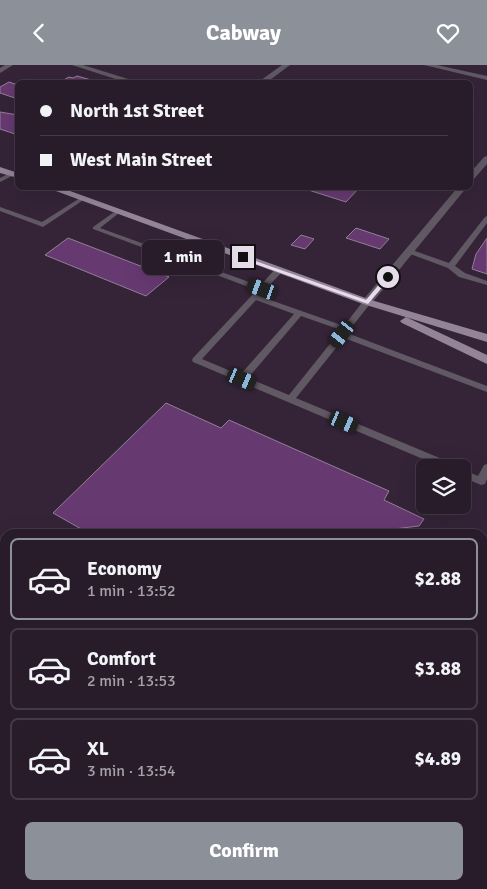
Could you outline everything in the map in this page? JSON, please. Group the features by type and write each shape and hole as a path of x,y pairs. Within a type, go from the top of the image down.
{"main road":[{"path":"0,170 14,175"},
{"path":"57,190 368,302 487,338"},
{"path":"368,302 487,360"}],"street":[{"path":"0,70 10,65"},
{"path":"75,65 128,80"},
{"path":"264,80 287,65"},
{"path":"428,65 487,78"},
{"path":"473,176 487,159"},
{"path":"368,302 460,190"}],"lane":[{"path":"0,180 14,175"},
{"path":"0,209 42,225 82,199"},
{"path":"117,213 95,228 262,289"},
{"path":"450,266 487,218"},
{"path":"409,252 450,266 462,275 487,283"},
{"path":"279,271 196,360 432,459"},
{"path":"254,297 299,313 487,389"},
{"path":"291,399 368,302"},
{"path":"242,379 299,313"},
{"path":"471,477 481,481 487,468"}],"building":[{"path":"77,76 91,80 64,80 69,77"},
{"path":"9,82 15,84 15,98 0,93 0,87"},
{"path":"0,112 15,114 15,134 0,129"},
{"path":"308,190 357,190 346,202"},
{"path":"356,228 389,239 380,249 346,238"},
{"path":"301,235 314,239 305,249 291,245"},
{"path":"68,238 169,277 146,296 45,255"},
{"path":"487,238 487,274 472,269 476,254"},
{"path":"166,403 221,428 229,420 389,491 384,500 424,519 419,526 394,529 81,529 53,513"}],"route":[{"path":"243,257 368,302 388,277"}]}
